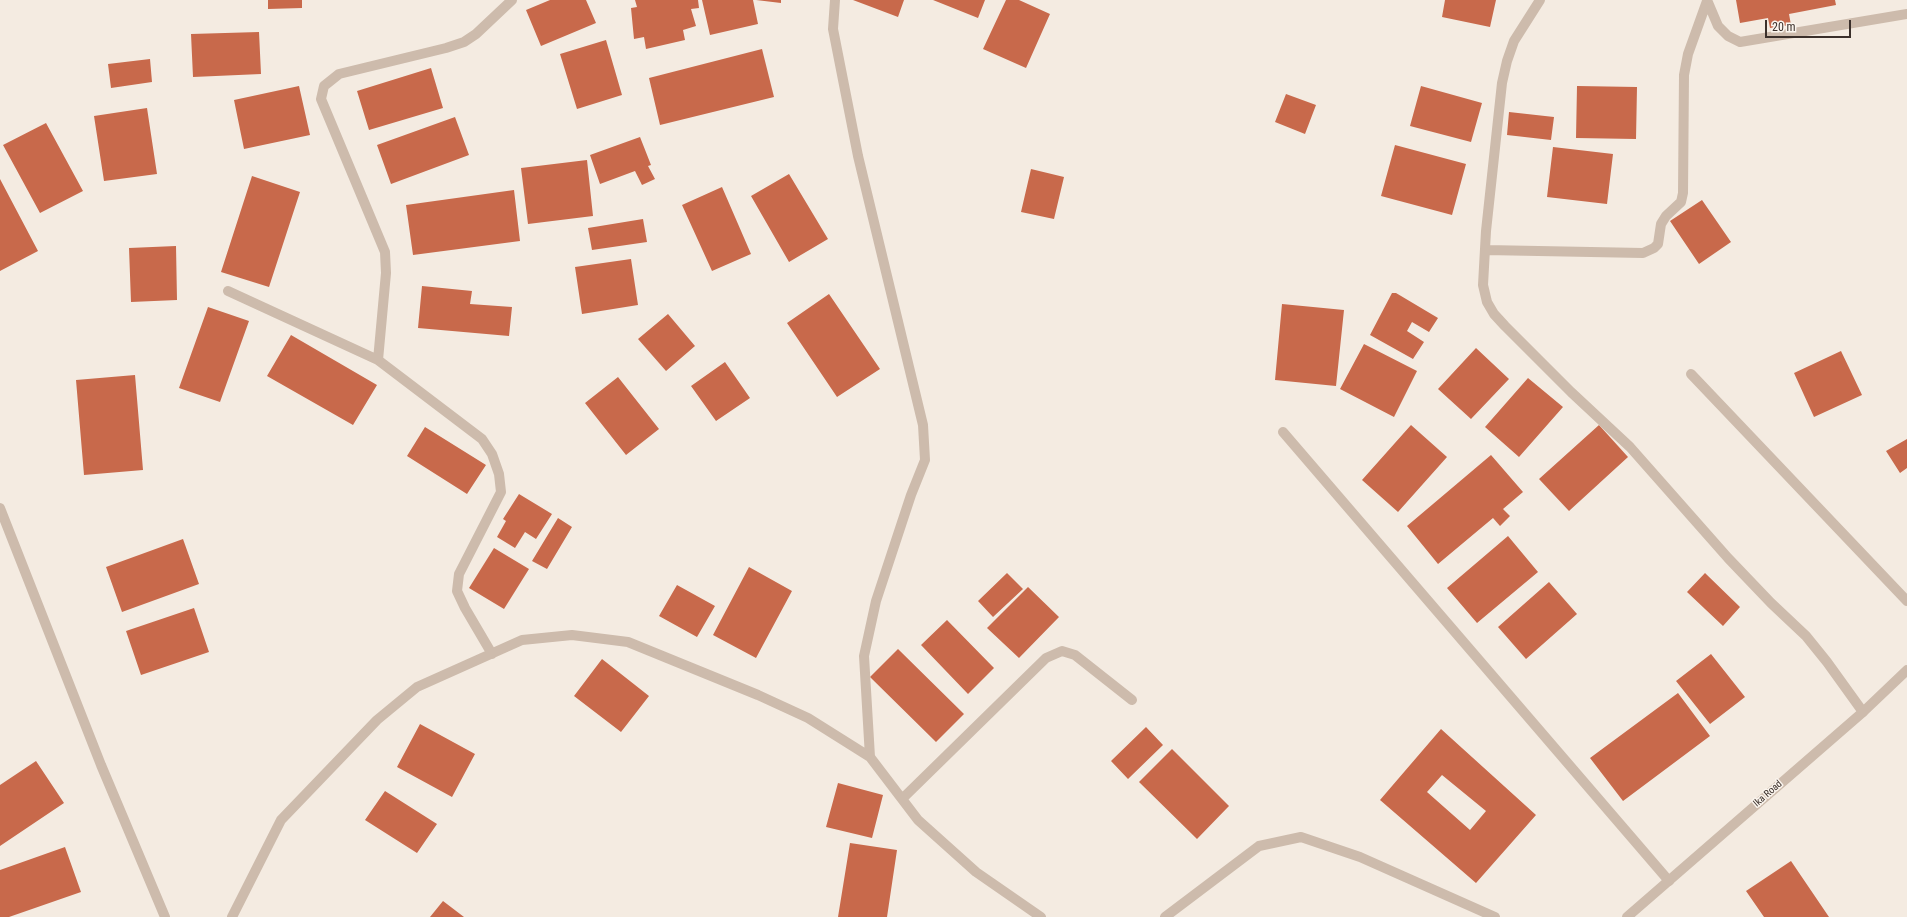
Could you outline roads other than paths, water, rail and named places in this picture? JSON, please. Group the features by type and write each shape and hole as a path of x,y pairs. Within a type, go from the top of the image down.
{"street":[{"path":"378,360 386,273 384,252 321,99 324,86 339,74 446,48 464,42 476,34 512,0"},
{"path":"835,0 833,29 858,156 923,425 925,460 876,601 864,656 870,757"},
{"path":"1540,0 1514,41 1506,61 1502,83 1486,231 1483,285 1487,302 1494,314 1571,392 1630,446 1728,558 1771,603 1806,636 1863,712"},
{"path":"1486,250 1643,253 1654,248 1658,244 1660,224 1681,202 1683,193 1684,75 1688,54 1707,1"},
{"path":"1707,1 1718,26 1728,36 1740,42 1907,14"},
{"path":"228,291 378,360 482,439 492,454 499,474 501,492 459,574 457,591 465,608 492,654"},
{"path":"1691,374 1907,601"},
{"path":"1284,432 1669,881"},
{"path":"0,508 101,765 165,917"},
{"path":"232,917 282,820 377,720 417,687 522,640 572,635 628,642 758,695 808,718 870,757 918,820 976,872 1042,917"},
{"path":"902,799 1046,658 1062,651 1075,655 1132,700"},
{"name":"Ika Road","path":"1627,917 1863,712 1907,670"},
{"path":"1165,917 1259,846 1301,837 1360,857 1495,917"}]}
